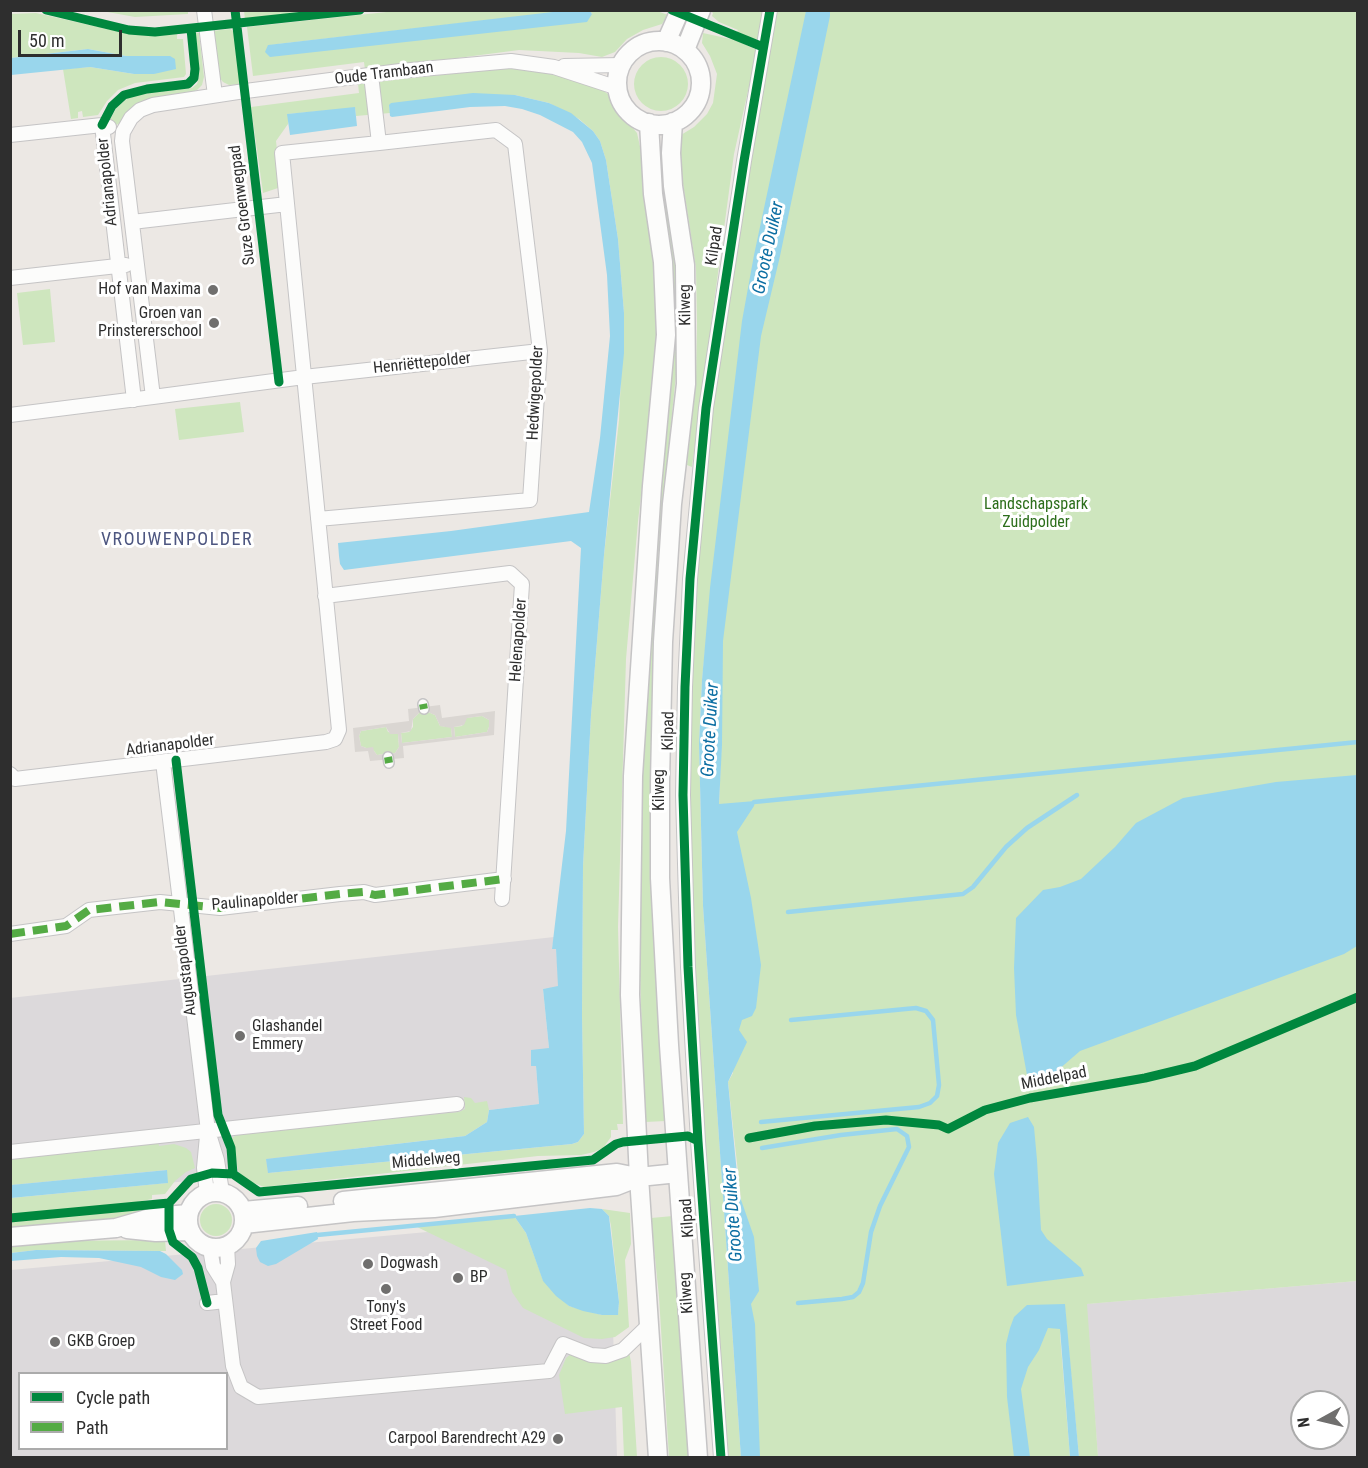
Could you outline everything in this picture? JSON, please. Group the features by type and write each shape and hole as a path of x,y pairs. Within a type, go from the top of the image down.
{"main road":[{"path":"666,42 680,10"},
{"path":"685,50 701,10"},
{"path":"653,42 666,42 685,50 696,63 701,80 701,89 694,106 682,118 666,124 649,123 630,113 622,101 618,88 619,73 629,54 640,46 653,42"},
{"name":"Kilweg","path":"673,122 671,153 685,265 686,384 672,504 663,642 660,878 698,1458"},
{"name":"Kilweg","path":"649,123 653,194 663,262 666,335 652,486 633,776 630,995 639,1178 658,1458"},
{"path":"244,1218 434,1208 616,1186 639,1178 678,1173"},
{"path":"215,1192 231,1196 238,1203 244,1218 241,1233 235,1241 219,1247 202,1245 195,1239 189,1222 192,1205 198,1197 215,1192"},
{"path":"10,1237 116,1228 156,1232 189,1222"}],"street":[{"path":"204,10 215,95"},
{"name":"Kilpad","path":"721,1458 688,967 683,795 685,687 690,579 706,408 733,228 770,10"},
{"name":"Oude Trambaan","path":"215,95 371,75 511,61 554,67"},
{"path":"554,67 622,65"},
{"path":"554,67 618,88"},
{"path":"371,75 379,143"},
{"name":"Adrianapolder","path":"153,398 122,141 123,132 131,118 140,110 153,105 215,95"},
{"path":"10,135 102,125 123,132"},
{"name":"Adrianapolder","path":"102,125 134,400"},
{"name":"Hedwigepolder","path":"303,377 282,153 495,130 515,144 540,351 530,501 318,519"},
{"path":"132,222 287,204"},
{"path":"10,278 137,264"},
{"name":"Henriëttepolder","path":"303,377 540,351"},
{"path":"10,415 303,377"},
{"name":"Adrianapolder","path":"10,774 15,779 326,742 335,739 339,730 303,377"},
{"name":"Helenapolder","path":"325,596 510,573 522,584 502,899"},
{"name":"Augustapolder","path":"163,762 208,1131 218,1160 215,1192"},
{"name":"Paulinapolder","path":"10,934 66,926 89,910 160,902 220,908 340,894 364,892 375,895 504,879"},
{"path":"10,1152 458,1104"},
{"path":"219,1247 213,1266 223,1281 233,1366 241,1387 258,1397 549,1371 563,1344 591,1355 606,1356 623,1350 649,1325"},
{"path":"207,1303 225,1300"}],"shaded area":[{"path":"440,705 442,718 495,711 494,735 403,746 404,758 370,761 368,751 355,752 353,728 409,721 408,709","holes":["420,712 435,715 440,726 451,728 452,737 402,743 401,733 411,731 413,719","482,716 489,720 487,732 455,737 454,727 464,725 467,718","386,727 390,734 398,734 399,747 395,753 377,755 373,747 361,746 359,736 361,731"]},
{"path":"554,937 552,949 556,949 559,987 543,989 549,1048 536,1066 539,1104 489,1110 268,1173 168,1183 166,1170 11,1185 10,998"},
{"path":"493,1226 548,1318 613,1329 617,1457 11,1458 11,1270"},
{"path":"1357,1281 1357,1457 1098,1457 1086,1304"}],"green space":[{"path":"244,10 332,11 245,19"},
{"path":"405,10 570,11 269,45 592,14 590,11 657,11 668,15 662,24 643,30 627,39 615,52 602,57 579,53 519,50 365,70 364,62 253,76 247,27"},
{"path":"102,11 188,11 188,14 135,17"},
{"path":"710,11 765,11 758,39 755,40 719,22"},
{"name":"Landschapspark Zuidpolder","path":"776,11 1357,11 1357,1281 1087,1304 1098,1457 1079,1457 1065,1311 1060,1334 1070,1457 751,1457 741,1199 728,1082 733,1073 719,804 722,733 715,553 702,680 699,744 703,906 741,1458 727,1457 690,935 689,713 694,593 711,424 731,271"},
{"path":"36,13 130,34 155,36 177,34 177,39 183,39 186,74 184,77 135,83 118,90 98,115 83,117 82,111 78,112 78,118 71,119 63,69 90,67 134,74 154,74 170,56 126,56 88,49 11,58 10,14"},
{"path":"230,29 234,32 240,84 229,85 218,76 212,31"},
{"path":"195,33 199,33 204,77 202,85 197,90 116,125 108,123 117,107 128,98 143,93 192,88 197,84 199,78"},
{"path":"703,33 735,40 755,49 756,55 734,154 692,467 687,465 696,377 696,268 680,150 681,135 694,127 707,114 713,103 717,74 702,43"},
{"path":"656,57 666,57 676,61 684,69 688,84 684,99 676,107 666,111 656,111 646,107 638,99 634,89 634,79 638,69 646,61"},
{"path":"513,67 537,70 600,88 609,95 619,112 637,133 655,266 658,296 655,378 638,521 626,659 618,927 623,1124 617,1124 618,1130 611,1130 611,1137 603,1148 581,1155 538,1156 264,1187 251,1182 238,1170 231,1139 239,1133 459,1112 465,1109 464,1097 471,1098 475,1103 487,1101 489,1110 487,1122 465,1136 266,1159 268,1173 572,1144 578,1142 584,1134 583,866 591,715 604,555 619,420 624,313 618,239 606,160 600,141 593,131 579,119 549,103 515,95 389,105 390,113 356,116 355,108 288,114 288,124 276,141 281,187 263,193 251,107 359,93 358,84"},
{"path":"657,165 665,165 677,274 678,355 659,542 651,760 653,927 666,1121 645,1122 637,819 657,494"},
{"path":"50,289 55,342 23,345 17,293"},
{"path":"240,402 244,432 179,440 175,409"},
{"path":"420,712 435,715 440,726 451,727 452,737 402,743 401,733 409,732 413,727 413,719"},
{"path":"482,716 489,720 487,732 455,737 454,727 462,726 466,718"},
{"path":"386,727 388,732 398,734 399,747 395,753 377,755 374,751 361,746 359,736 361,731"},
{"path":"158,1141 159,1146 174,1144 186,1148 191,1152 195,1168 175,1181 165,1194 152,1195 152,1199 118,1206 11,1215 11,1198 167,1183 166,1170 11,1185 11,1155"},
{"path":"216,1204 227,1209 232,1220 227,1231 216,1236 205,1231 200,1220 205,1209"},
{"path":"153,1208 153,1212 101,1221 11,1228 11,1222"},
{"path":"602,1209 630,1213 631,1244 625,1260 629,1327 615,1337 602,1339 584,1338 523,1308 512,1292 506,1270 415,1226 514,1216 526,1233 543,1280 569,1306 602,1315 618,1314 619,1302 611,1226 609,1216"},
{"path":"673,1216 689,1457 669,1457 659,1297 651,1218"},
{"path":"165,1240 166,1251 36,1250 11,1253 10,1244 42,1241"},
{"path":"629,1352 637,1457 624,1457 622,1407 565,1414 559,1375 566,1358 571,1354"}],"water":[{"path":"570,10 590,11 592,14 587,22 270,57 265,52 268,45"},
{"name":"Groote Duiker","path":"806,11 830,11 830,16 761,336 723,641 719,804 755,801 737,832 751,898 761,965 756,1008 752,1016 742,1020 739,1030 747,1042 728,1082 739,1194 754,1237 759,1291 751,1304 755,1324 760,1457 741,1458 703,906 699,744 710,588 742,321"},
{"path":"88,49 126,56 170,56 175,59 176,69 154,74 134,74 90,67 11,75 11,58"},
{"path":"473,93 515,95 549,103 571,113 593,131 600,141 606,160 618,239 624,313 624,353 591,715 583,866 584,1134 578,1142 572,1144 268,1173 266,1159 465,1136 487,1122 489,1110 539,1104 536,1066 531,1066 531,1050 549,1048 543,989 558,986 556,949 552,949 566,831 581,548 571,541 344,570 340,564 338,543 451,531 589,512 600,438 610,336 607,275 592,163 582,142 573,132 540,115 522,109 505,106 470,107 390,116 389,105 391,103"},
{"path":"355,107 357,126 290,135 287,114"},
{"path":"1357,775 1357,946 1344,954 1080,1051 1050,1077 1037,1081 1027,1075 1016,1015 1014,968 1016,918 1043,890 1060,887 1081,879 1115,847 1136,823 1183,798 1276,782"},
{"path":"1028,1117 1034,1127 1041,1230 1047,1239 1081,1268 1084,1276 1007,1286 994,1174 998,1143 1010,1123"},
{"path":"167,1170 168,1183 11,1198 11,1185"},
{"path":"590,1208 602,1209 609,1216 619,1302 618,1315 602,1315 583,1311 569,1306 556,1296 543,1281 526,1233 514,1216"},
{"path":"317,1232 318,1239 276,1264 268,1266 260,1262 257,1256 256,1248 261,1241"},
{"path":"36,1250 160,1251 182,1270 183,1274 175,1280 161,1277 141,1267 99,1258 61,1257 11,1261 11,1253"},
{"path":"1065,1304 1079,1457 1070,1457 1060,1329 1048,1328 1039,1350 1028,1367 1021,1389 1030,1457 1014,1457 1007,1397 1006,1344 1010,1328 1014,1317 1027,1305"}],"waterway":[{"path":"754,802 1358,742"},
{"path":"788,912 963,894 973,887 1006,847 1027,828 1077,795"},
{"path":"761,1122 919,1107 930,1103 937,1096 939,1085 933,1020 926,1011 916,1008 791,1020"},
{"path":"762,1148 841,1135 897,1129 907,1136 909,1147 880,1206 871,1232 863,1283 859,1292 853,1297 842,1299 798,1303"},
{"path":"317,1235 514,1216"}],"marked path":[{"path":"423,704 424,709"},
{"path":"388,757 389,763"},
{"path":"10,934 66,926 89,910 160,902 220,908 340,894 364,892 375,895 504,879"}],"cycle path":[{"path":"46,10 129,30 155,32 360,10"},
{"name":"Suze Groenwegpad","path":"235,10 279,382"},
{"path":"672,10 763,47"},
{"path":"721,1458 688,967 683,795 685,687 690,579 706,408 770,10"},
{"path":"102,125 112,106 124,95 147,89 188,84 194,78 191,29"},
{"path":"176,760 218,1115 231,1148 233,1174"},
{"name":"Middelpad","path":"749,1138 815,1126 886,1120 939,1125 948,1129 985,1110 1030,1098 1145,1078 1195,1066 1358,997"},
{"name":"Middelweg","path":"10,1218 169,1203 191,1179 212,1173 233,1174 259,1192 593,1160 616,1144 623,1142 688,1136 698,1141"},
{"path":"169,1203 169,1230 173,1242 192,1257 198,1268 207,1303"}],"place":[{"name":"Hof van Maxima","path":"213,290"},
{"name":"Groen van Prinstererschool","path":"214,323"},
{"name":"Glashandel Emmery","path":"240,1036"},
{"name":"Dogwash","path":"368,1264"},
{"name":"BP","path":"458,1278"},
{"name":"Tony's Street Food","path":"386,1289"},
{"name":"GKB Groep","path":"55,1342"},
{"name":"Carpool Barendrecht A29","path":"558,1439"}],"district":[{"name":"VROUWENPOLDER","path":"177,540"}]}
